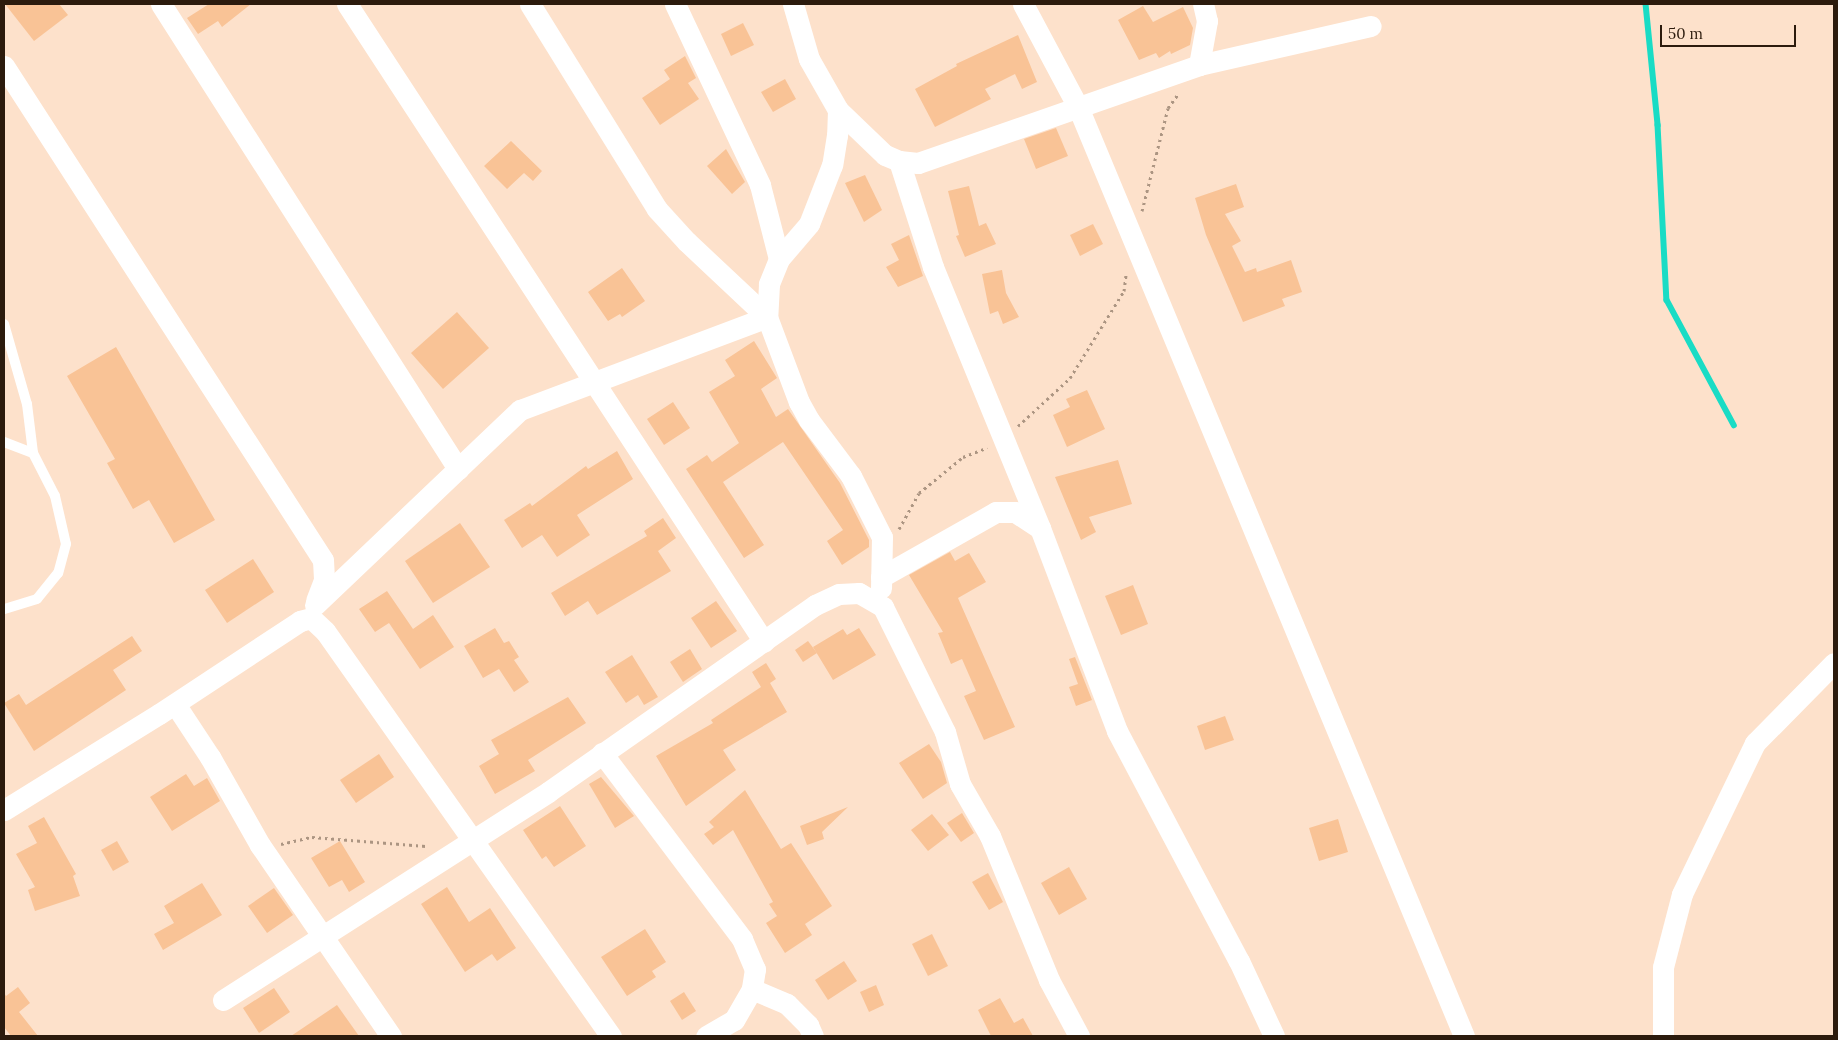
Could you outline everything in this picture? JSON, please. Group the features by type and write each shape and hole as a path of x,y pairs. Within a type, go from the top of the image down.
{"street":[{"path":"161,4 458,469"},
{"path":"347,4 596,382 764,642"},
{"path":"530,4 658,209 687,242 767,317"},
{"path":"675,4 760,185 779,259"},
{"path":"793,4 809,59 838,110 885,155 899,161 918,163 1199,65 1372,26"},
{"path":"1023,4 1078,107 1464,1036"},
{"path":"1199,65 1207,21 1203,4"},
{"path":"4,66 324,560 324,580 313,612"},
{"path":"838,110 832,166 809,224 779,259 769,284 767,317 802,408 851,476 882,537 881,577 883,607 945,732 960,784 990,836 1049,980 1079,1036"},
{"path":"899,161 933,267 1040,528 1117,731 1240,961 1274,1036"},
{"path":"4,810 175,704 313,612 520,410 767,317"},
{"path":"881,577 996,512 1015,512 1040,528"},
{"path":"223,1000 472,842 815,605 839,594 859,593 883,607"},
{"path":"313,612 472,842 611,1036"},
{"path":"1663,1036 1663,967 1682,894 1755,742 1834,663"},
{"path":"175,704 210,757 260,845 321,937 391,1036"},
{"path":"602,753 742,939 755,969 752,990 734,1020 706,1036"},
{"path":"752,990 787,1004 808,1024 813,1036"}],"lane":[{"path":"4,324 27,404 33,453 55,496 66,544 58,573 38,599 4,609"},
{"path":"4,442 33,453"}],"path":[{"path":"1133,240 1168,108 1179,92"},
{"path":"895,536 919,493 963,457 1004,439 1070,378 1124,291 1126,273"},
{"path":"260,845 312,838 398,846 436,846"}],"building":[{"path":"5,4 59,4 68,15 34,41"},
{"path":"209,4 251,4 222,27 218,21 198,34 187,18"},
{"path":"1143,6 1153,22 1183,7 1193,28 1190,45 1171,54 1170,51 1159,58 1156,53 1139,60 1118,20"},
{"path":"743,23 754,45 731,56 721,34"},
{"path":"1018,35 1037,82 1022,89 1015,74 985,89 991,99 935,127 915,89 957,66 956,64"},
{"path":"685,56 696,78 688,83 699,99 660,125 642,98 670,79 664,70"},
{"path":"785,79 796,99 773,112 761,92"},
{"path":"1056,128 1068,156 1036,169 1024,139"},
{"path":"511,141 542,171 533,181 524,173 507,189 484,166"},
{"path":"726,149 745,182 732,194 707,166"},
{"path":"865,175 882,210 864,222 845,183"},
{"path":"1236,184 1244,207 1225,214 1241,241 1232,246 1245,272 1256,268 1257,272 1291,260 1302,292 1282,299 1285,306 1243,322 1206,235 1195,198"},
{"path":"969,186 979,226 986,223 996,244 965,257 956,236 959,235 948,191"},
{"path":"1093,224 1103,244 1080,256 1070,235"},
{"path":"909,235 923,276 898,287 886,267 899,260 891,244"},
{"path":"622,268 645,301 622,317 620,314 608,321 588,292"},
{"path":"1002,270 1006,293 1019,317 1003,324 998,311 990,314 982,274"},
{"path":"457,312 489,348 443,389 411,353"},
{"path":"754,341 777,378 761,389 776,417 788,409 840,483 869,540 869,547 842,565 827,541 843,530 783,442 723,482 764,545 744,558 686,469 707,455 712,462 739,443 709,392 735,376 725,360"},
{"path":"116,347 215,520 174,543 149,500 133,509 107,463 115,459 67,376"},
{"path":"1087,390 1105,429 1067,447 1053,415 1070,407 1066,399"},
{"path":"673,402 690,428 664,445 647,419"},
{"path":"617,451 633,479 577,515 590,535 557,557 542,535 522,548 504,520 530,503 532,506 586,466 588,469"},
{"path":"1118,460 1132,504 1089,517 1096,532 1081,540 1055,477"},
{"path":"663,518 676,538 658,551 671,571 597,615 588,601 565,616 551,593 647,536 644,531"},
{"path":"460,523 490,567 433,603 405,561"},
{"path":"950,552 955,561 969,553 986,582 958,598 1015,727 984,740 964,696 976,691 962,659 951,664 938,633 943,632 909,575"},
{"path":"253,559 274,592 227,623 205,590"},
{"path":"1133,585 1148,624 1121,635 1105,596"},
{"path":"387,591 413,629 433,615 454,647 420,669 389,623 375,632 359,609"},
{"path":"716,601 737,631 711,648 691,618"},
{"path":"495,628 504,643 509,641 519,657 514,660 529,682 514,692 499,669 483,678 464,646"},
{"path":"859,628 876,655 833,680 813,647 843,629 847,635"},
{"path":"132,636 142,651 113,670 126,690 34,751 4,703 19,694 26,705"},
{"path":"808,641 817,653 803,662 795,650"},
{"path":"690,649 702,669 683,682 670,662"},
{"path":"632,655 658,697 644,705 638,695 626,703 605,672"},
{"path":"1075,657 1092,700 1076,706 1069,687 1078,684 1069,659"},
{"path":"766,663 776,679 770,683 787,712 723,750 736,770 686,806 656,756 713,723 711,720 761,687 752,672"},
{"path":"568,697 586,723 528,760 535,771 495,794 479,766 499,754 491,740"},
{"path":"1225,716 1234,740 1205,750 1197,726"},
{"path":"929,744 941,762 947,783 923,799 899,763"},
{"path":"379,754 394,777 356,803 340,780"},
{"path":"186,774 194,786 207,778 220,801 172,831 150,797"},
{"path":"601,777 634,816 615,828 589,784"},
{"path":"745,790 781,849 791,843 832,906 805,924 812,935 785,953 766,923 777,916 769,904 773,902 733,830 713,845 704,834 714,827 709,822"},
{"path":"560,806 586,846 554,867 546,856 542,859 523,830"},
{"path":"848,807 822,832 824,839 807,845 800,826"},
{"path":"962,813 974,833 961,842 947,823"},
{"path":"932,814 949,835 928,851 911,830"},
{"path":"44,817 76,874 73,876 80,896 35,911 28,890 35,887 16,854 37,843 28,826"},
{"path":"1338,819 1348,852 1319,861 1309,828"},
{"path":"117,841 129,862 113,871 101,850"},
{"path":"340,841 365,882 349,892 342,880 329,887 311,858"},
{"path":"1069,867 1087,899 1059,915 1041,883"},
{"path":"988,873 1003,902 989,910 972,882"},
{"path":"202,883 222,915 163,950 154,934 174,923 164,906"},
{"path":"447,887 469,922 490,908 516,948 497,961 492,954 465,972 421,904"},
{"path":"274,888 293,915 267,933 248,906"},
{"path":"645,929 666,962 652,971 656,977 627,996 601,957"},
{"path":"932,934 948,966 928,976 912,944"},
{"path":"844,961 857,981 828,1000 815,980"},
{"path":"876,985 884,1005 869,1012 860,992"},
{"path":"18,987 30,1003 19,1012 38,1036 11,1036 4,1027 4,993 6,996"},
{"path":"274,988 290,1012 259,1033 243,1008"},
{"path":"684,992 696,1011 682,1020 670,1001"},
{"path":"1000,998 1014,1023 1023,1018 1033,1036 991,1036 978,1010"},
{"path":"337,1005 359,1036 291,1036"}],"waterway":[{"path":"1646,4 1658,125 1667,300 1734,425"}]}
